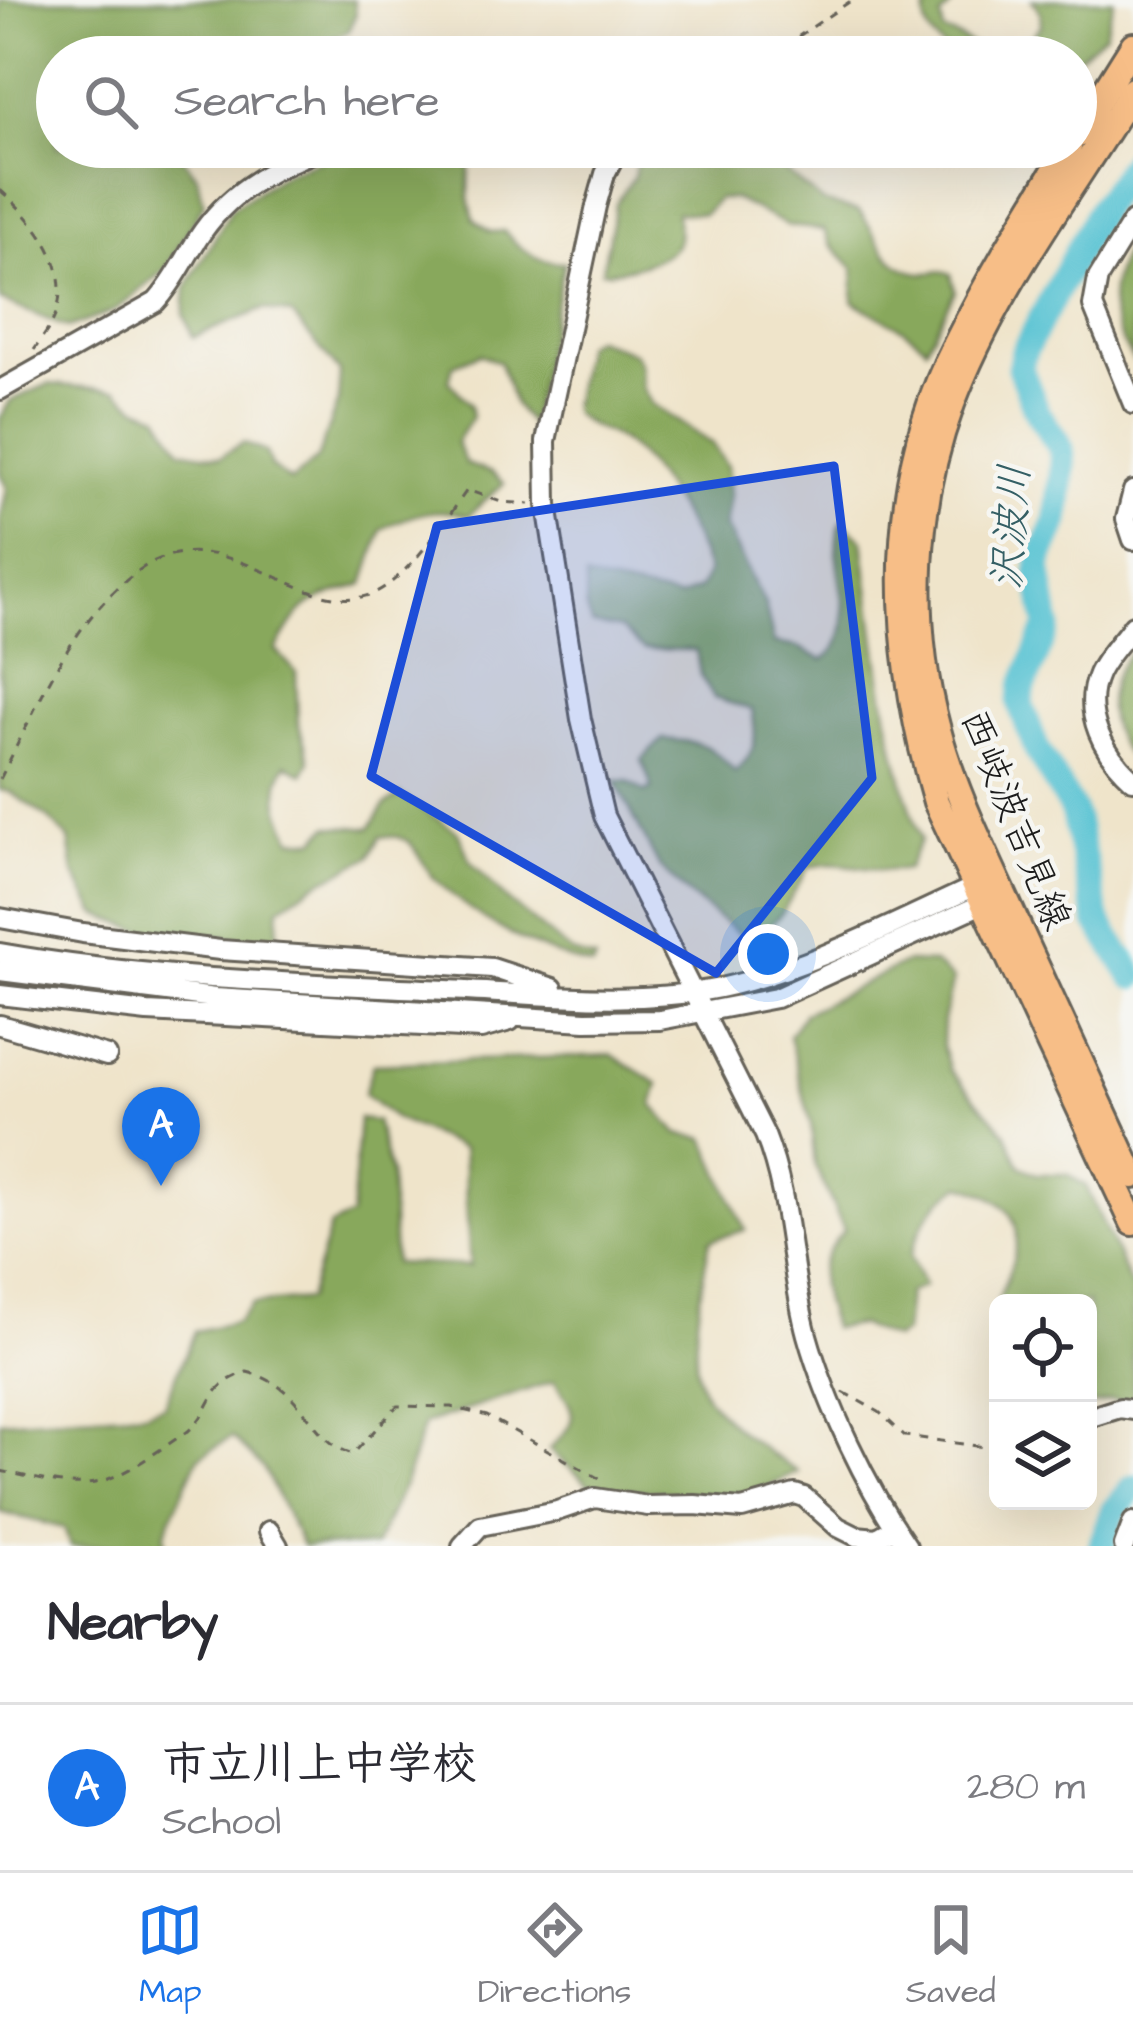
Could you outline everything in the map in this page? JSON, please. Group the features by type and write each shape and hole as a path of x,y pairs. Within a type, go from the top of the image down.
{"main road":[{"name":"西岐波吉見線","path":"1097,105 1133,45"},
{"name":"西岐波吉見線","path":"1097,124 1133,90"},
{"name":"西岐波吉見線","path":"1059,168 982,295 946,365 916,460 902,544 902,634 916,733 936,802 1133,1176"},
{"name":"西岐波吉見線","path":"985,892 1133,1223"}],"street":[{"path":"4,388 156,302 233,195 276,168"},
{"path":"610,168 596,206 546,441 548,505 581,719 604,816 765,1135 779,1171 802,1312 824,1385 907,1546"},
{"path":"1133,221 1098,278 1093,306 1133,404"},
{"path":"1133,491 1126,519 1133,540"},
{"path":"1133,626 1096,678 1092,706 1107,752 1133,780"},
{"path":"0,952 261,982 653,998 767,975 985,892"},
{"path":"0,971 215,998 605,1021 702,1015 776,998 985,892"},
{"path":"0,918 220,950 492,968 572,995"},
{"path":"0,995 147,1012 482,1029 526,1016"},
{"path":"0,1025 107,1057"},
{"path":"1097,1415 1120,1408 1133,1410"},
{"path":"462,1546 480,1526 606,1498 648,1506 742,1509 795,1494 856,1536 877,1538 895,1528"},
{"path":"1124,1546 1133,1522"}],"path":[{"path":"799,36 853,0"},
{"path":"0,190 32,221 52,252 59,304 52,323 4,388"},
{"path":"0,779 30,713 80,634 116,590 145,566 173,556 215,553 238,558 280,581 352,597 375,593 395,578 467,490 501,502 548,505"},
{"path":"0,1471 70,1483 111,1477 187,1432 219,1384 247,1372 288,1390 332,1447 344,1452 352,1454 362,1448 398,1406 452,1407 487,1416 619,1490 606,1498"},
{"path":"824,1385 853,1395 904,1436 989,1449"}],"highlighted area":[{"path":"834,466 872,778 716,973 371,776 437,526"}],"green space":[{"path":"0,0 354,0 356,14 348,31 338,36 36,36 36,168 191,168 204,203 167,268 114,311 68,328 0,300"},
{"path":"930,0 957,0 941,17 944,32 955,36 932,36 926,9"},
{"path":"1032,0 1114,0 1105,33 1097,40 1097,36 1031,36 1041,26 1040,11"},
{"path":"300,168 470,168 474,220 490,232 504,231 538,258 564,263 530,424 514,404 500,363 480,354 453,365 449,381 470,405 472,417 456,442 466,464 504,483 468,516 424,513 382,529 364,584 310,604 276,650 296,672 298,722 310,761 303,774 286,764 278,792 284,820 293,839 315,840 329,826 370,828 385,805 400,795 458,832 470,861 506,899 572,953 596,960 593,967 550,953 489,922 435,879 409,842 392,836 380,837 370,857 279,907 277,942 139,930 96,914 74,873 69,839 48,818 0,790 0,522 7,488 0,473 0,419 10,401 49,384 117,390 136,406 159,415 181,450 220,457 243,443 266,452 271,467 291,481 317,459 338,401 340,372 292,315 264,309 193,337 184,315 186,288 232,208"},
{"path":"636,168 781,168 823,202 859,211 899,265 922,273 951,274 955,291 926,347 853,301 854,269 830,244 824,230 789,226 734,199 718,199 704,214 676,212 679,236 665,255 602,271 616,203"},
{"path":"1133,235 1133,360 1116,327 1111,298"},
{"path":"594,338 634,353 641,366 642,387 652,404 712,444 727,466 730,495 725,526 765,604 774,643 798,647 823,660 836,646 844,613 837,556 842,521 863,540 890,729 921,839 907,869 833,864 808,868 782,913 751,943 659,866 615,781 627,781 645,792 652,788 642,760 662,739 703,745 735,772 751,751 755,729 752,710 714,698 700,675 696,650 643,649 621,629 592,624 586,607 586,578 679,598 700,588 708,572 685,521 652,471 627,445 571,411 584,344"},
{"path":"1133,649 1133,761 1115,734 1109,705 1115,676"},
{"path":"907,962 933,963 953,979 942,1045 950,1070 1006,1133 1020,1166 1037,1174 1067,1174 1086,1186 1133,1290 1133,1403 1097,1404 1097,1294 1001,1294 1017,1241 1013,1219 997,1200 962,1185 935,1207 914,1244 910,1256 924,1286 908,1293 904,1333 894,1339 859,1325 832,1328 820,1276 826,1255 844,1230 815,1166 811,1125 789,1036 803,1014"},
{"path":"612,1055 659,1084 653,1105 678,1134 705,1138 745,1230 710,1240 696,1342 696,1362 706,1395 749,1438 798,1472 744,1498 592,1487 549,1450 572,1417 554,1381 424,1424 404,1484 375,1546 302,1546 264,1469 232,1437 198,1458 165,1532 165,1546 70,1546 64,1528 0,1512 0,1421 145,1412 164,1405 195,1331 237,1322 252,1304 308,1299 330,1226 351,1216 359,1119 376,1121 390,1174 394,1263 470,1266 463,1149 394,1118 364,1094 373,1064"}],"waterway":[{"name":"沢波川","path":"1133,162 1100,209 1024,351 1020,368 1037,412 1061,448 1063,465 1057,521 1039,572 1048,626 1020,703 1037,750 1073,811 1098,922 1133,976"},
{"name":"沢波川","path":"1101,1546 1114,1511 1133,1488"}],"place":[{"name":"市立川上中学校","path":"161,1186"}]}
